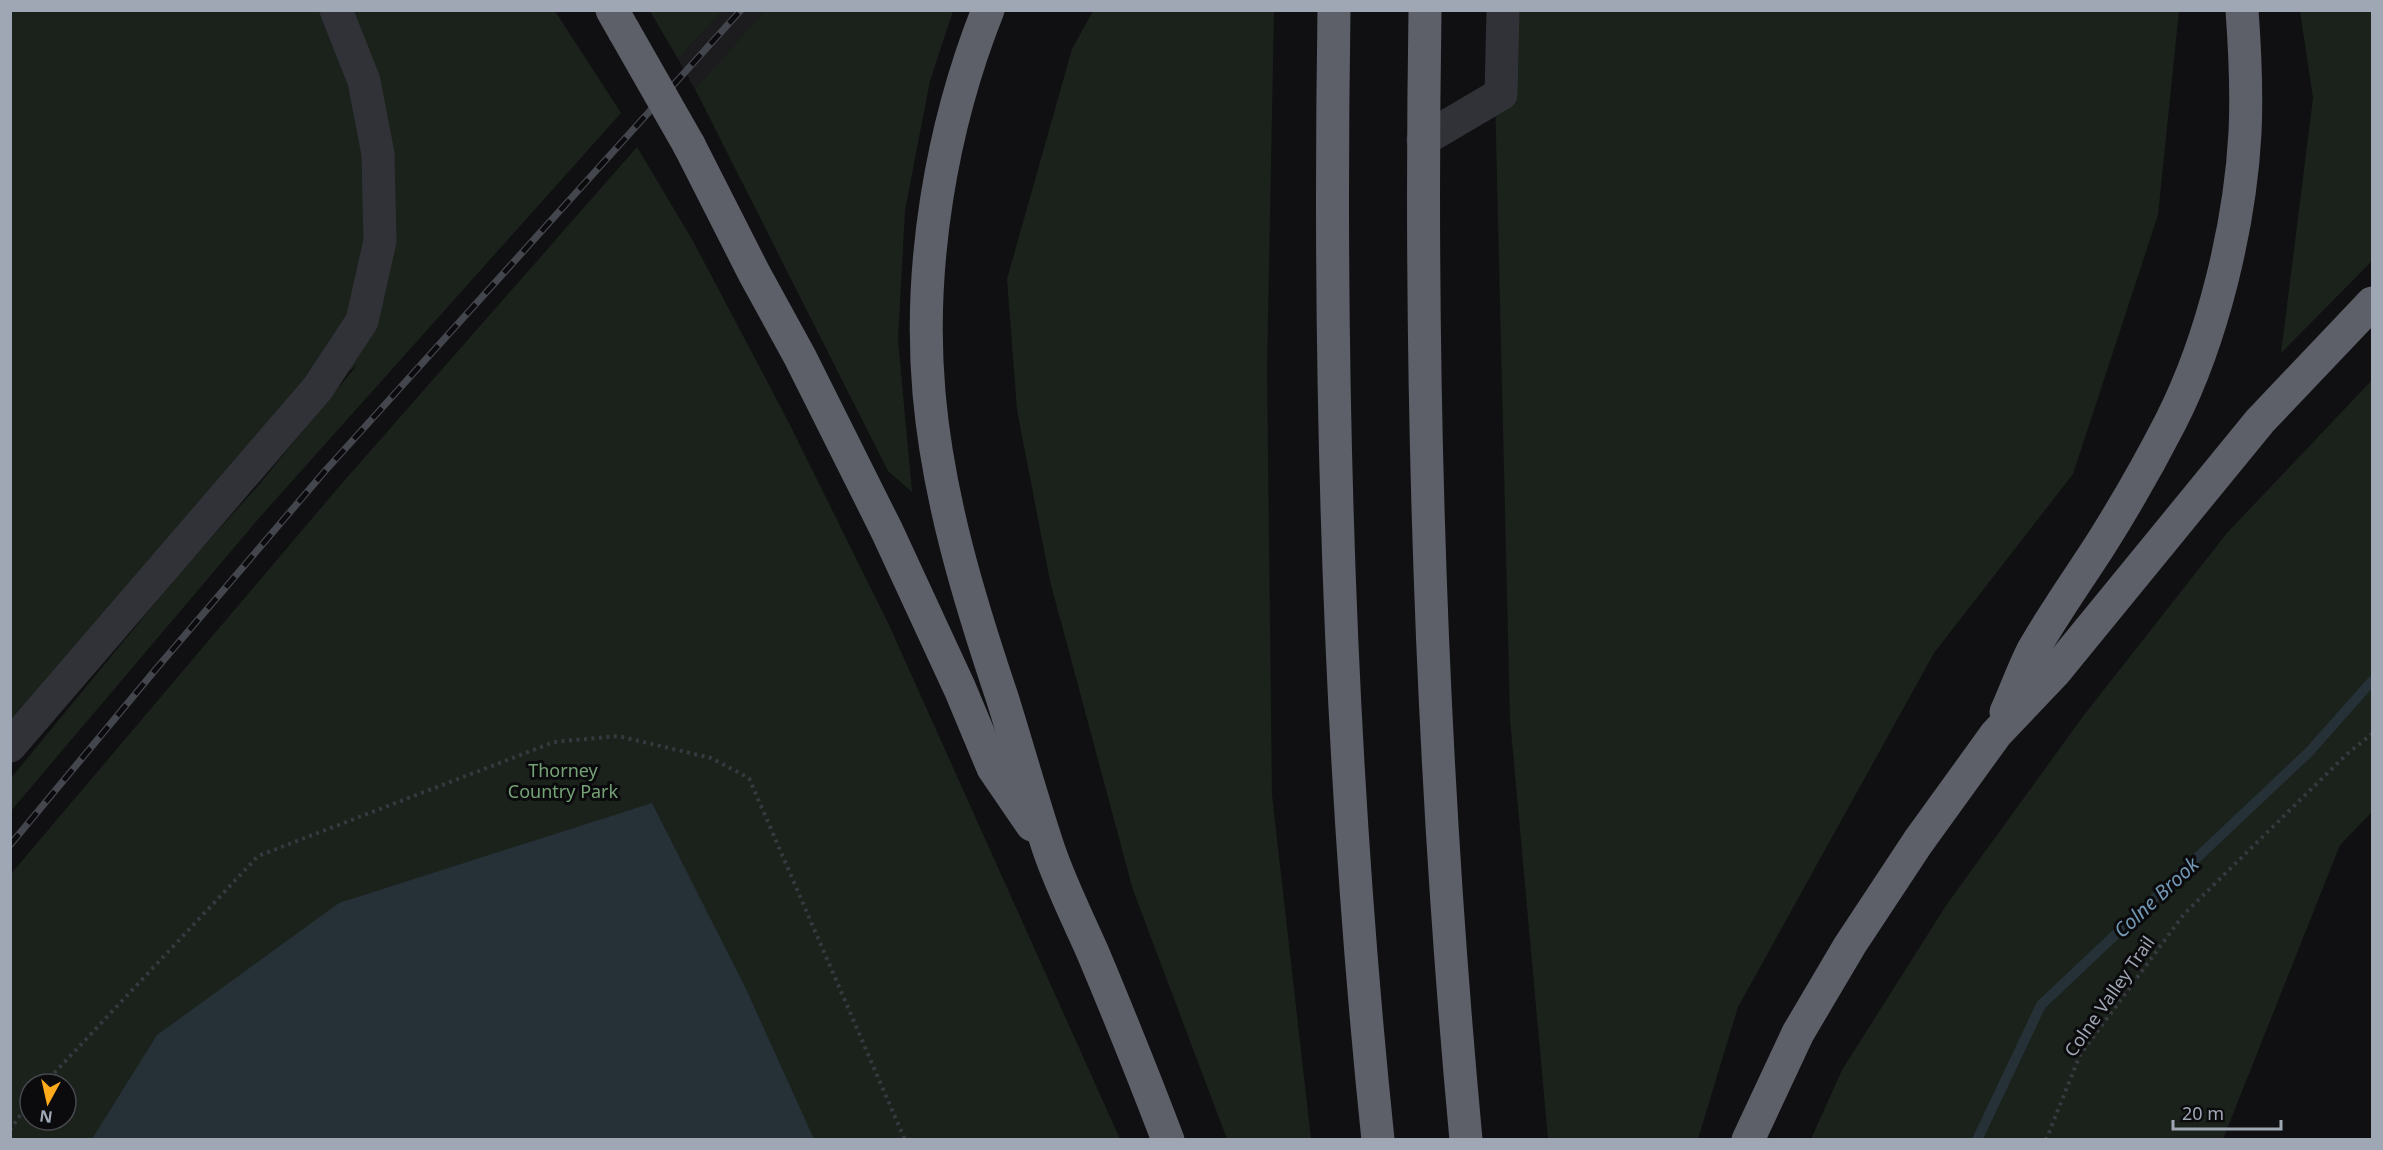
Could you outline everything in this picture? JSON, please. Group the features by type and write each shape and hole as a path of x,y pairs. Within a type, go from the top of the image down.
{"highway":[{"path":"988,10 961,88 943,166 930,257 927,302 929,392 941,475 953,531 986,650 1049,852 1168,1140"},
{"path":"1334,10 1332,266 1341,625 1358,899 1378,1140"},
{"path":"1425,10 1424,333 1435,688 1446,882 1466,1140"},
{"path":"1996,734 2033,651 2138,482 2172,419 2194,367 2213,310 2229,249 2240,186 2245,122 2245,59 2241,10"},
{"path":"618,21 689,145 800,357 887,531 960,689 993,768 1049,852"},
{"path":"1748,1140 1798,1034 1850,945 1918,842 1996,734 2054,673 2260,421 2373,303"}],"lane":[{"path":"10,747 318,388 362,321 380,241 378,154 364,81 336,10"},
{"path":"1423,140 1501,94 1503,10"}],"path":[{"name":"Colne Valley Trail","path":"2046,1140 2080,1055 2184,914 2347,754 2373,734"},
{"path":"55,1072 258,856 554,742 618,736 711,758 749,778 905,1140"}],"shaded area":[{"path":"722,11 766,11 695,89 678,59"},
{"path":"652,803 746,989 814,1139 92,1139 157,1035 339,903"}],"green space":[{"path":"766,10 953,11 930,81 905,210 898,340 912,492 888,471 695,89"},
{"path":"11,11 555,11 621,113 260,517 11,811 11,778 183,569 257,487 357,365 304,404 11,730"},
{"path":"650,11 722,11 678,59"},
{"path":"1093,11 1274,11 1267,369 1272,795 1311,1139 1227,1139 1133,890 1050,581 1017,410 1007,279 1072,49"},
{"path":"1493,11 2179,11 2158,215 2073,474 1934,653 1738,1007 1698,1139 1548,1139 1510,719"},
{"path":"2300,11 2372,11 2372,261 2281,353 2313,98"},
{"name":"Thorney Country Park","path":"637,147 693,241 789,423 889,625 1120,1139 11,1139 10,875 337,489"},
{"path":"2372,380 2372,812 2340,845 2223,1139 1811,1139 1842,1070 1947,904 2084,715 2227,533"}],"waterway":[{"name":"Colne Brook","path":"1977,1140 2041,1005 2309,752 2372,681"}],"railway":[{"path":"10,845 325,471 741,10"}]}
